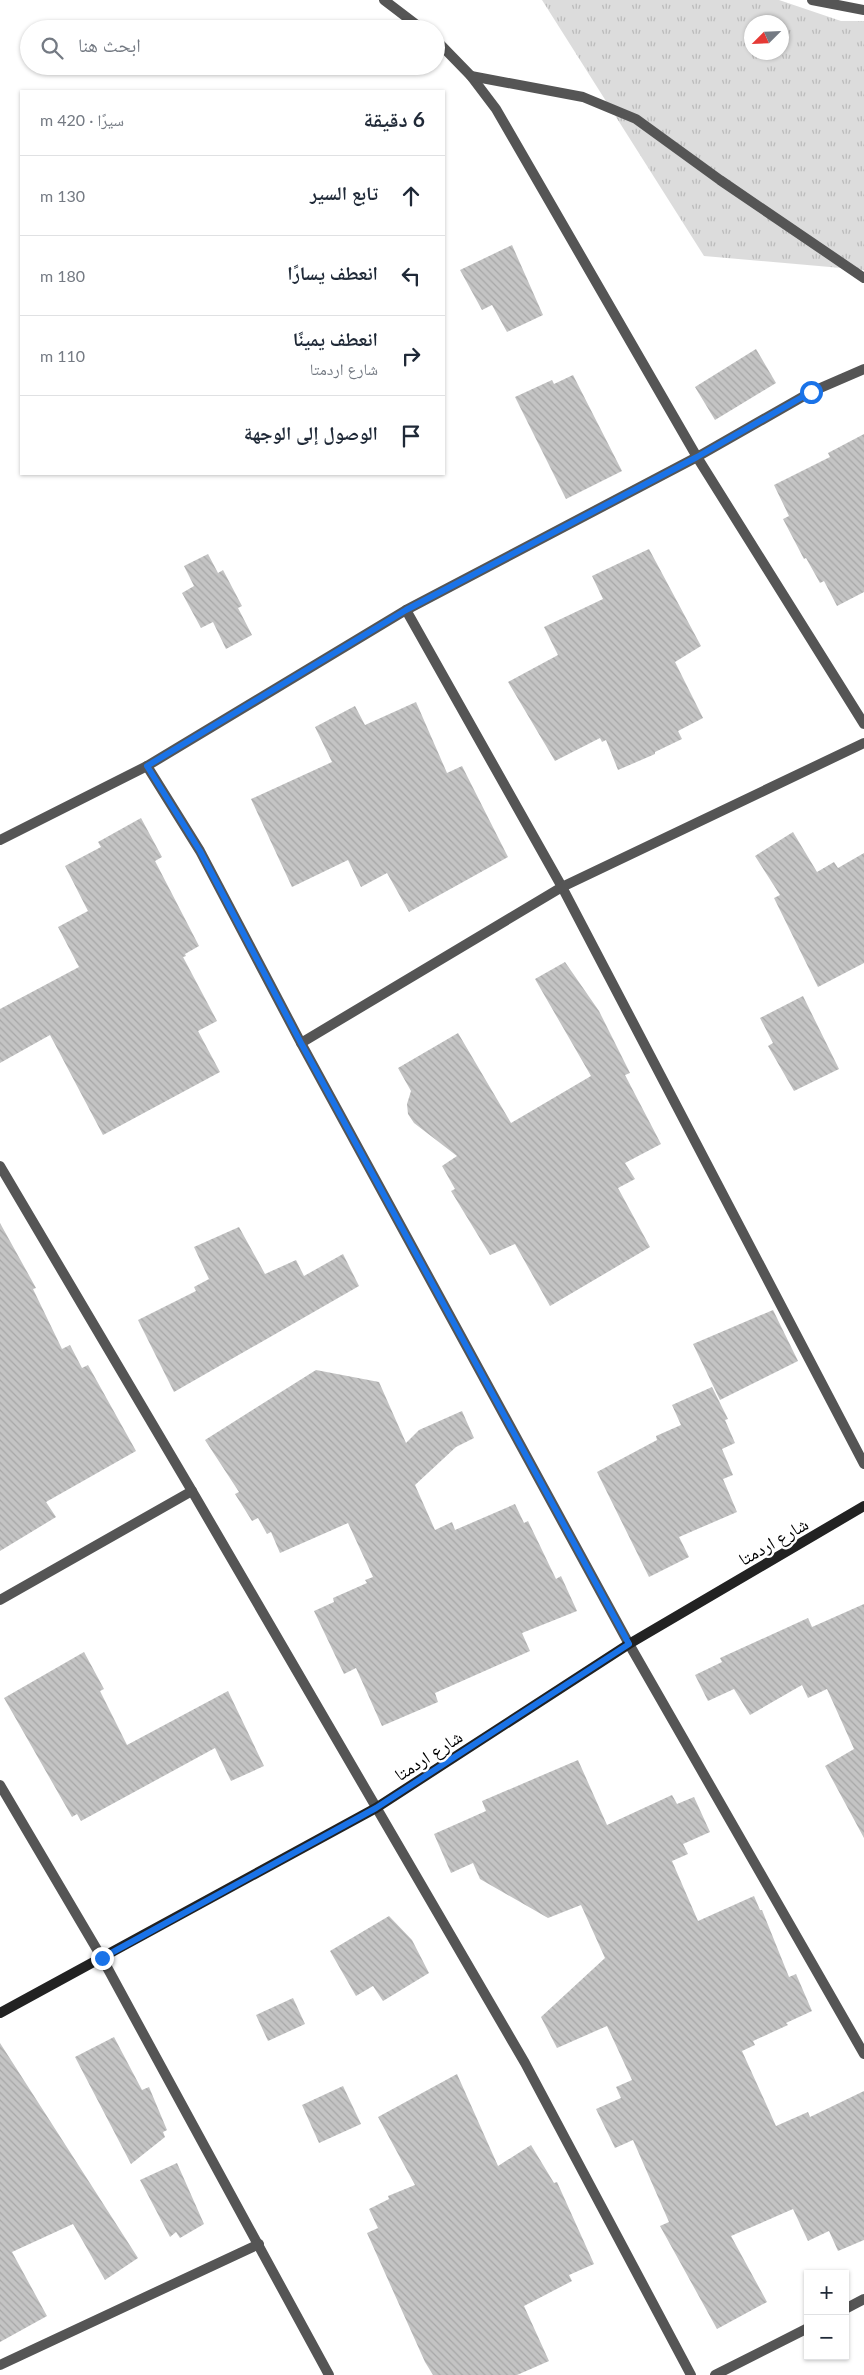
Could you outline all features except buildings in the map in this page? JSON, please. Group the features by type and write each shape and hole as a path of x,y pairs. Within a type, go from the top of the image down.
{"main road":[{"name":"شارع اردمتا","path":"0,2013 376,1808 629,1644 864,1506"}],"street":[{"path":"384,0 410,20"},
{"path":"812,0 864,10"},
{"path":"445,49 471,76 496,109 518,144 697,457 864,724"},
{"path":"471,76 583,97 636,120 864,278"},
{"path":"0,840 147,766 406,610 697,457 811,392 864,369"},
{"path":"406,610 562,887 864,1464"},
{"path":"301,1043 562,887 864,743"},
{"path":"147,766 200,851 301,1043 629,1644 864,2054"},
{"path":"0,1166 192,1491 525,2063 692,2375"},
{"path":"0,1600 192,1491"},
{"path":"0,1785 102,1958 329,2375"},
{"path":"0,2365 259,2244"},
{"path":"849,2307 864,2299"},
{"path":"715,2375 804,2330"}],"green space":[{"path":"542,0 779,0 841,21 864,21 864,270 704,256"}],"route":[{"path":"102,1958 376,1808 629,1644 301,1043 200,851 147,766 406,610 697,457 811,392"}]}
